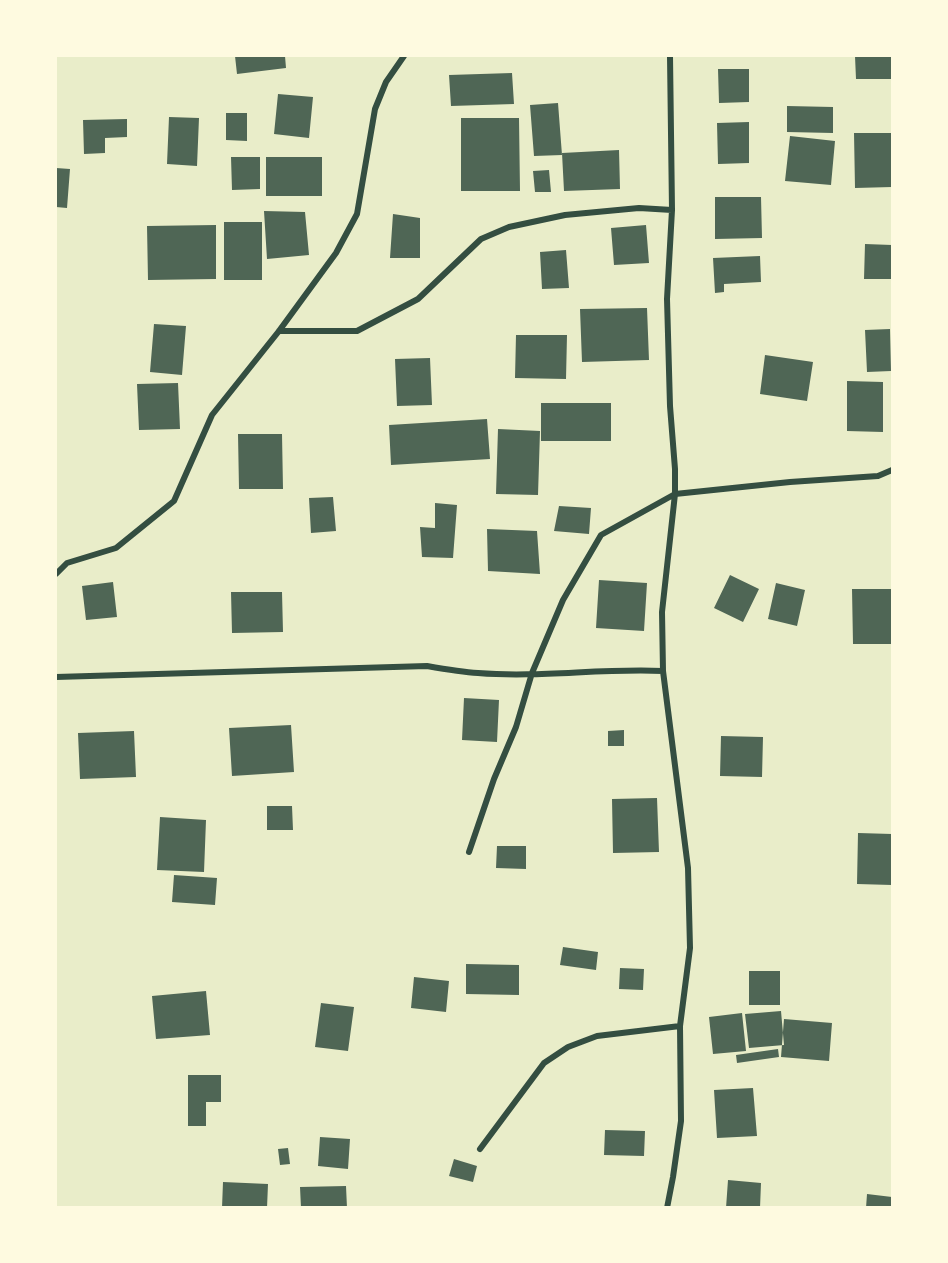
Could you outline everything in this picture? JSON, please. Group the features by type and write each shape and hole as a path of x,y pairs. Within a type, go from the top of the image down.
{"street":[{"path":"56,574 67,563 116,548 174,501 212,415 279,331 336,253 357,214 375,109 386,82 404,56"},
{"path":"667,1208 681,1121 680,1026 690,948 688,868 663,671 662,612 675,494 667,299 672,210 670,56"},
{"path":"279,331 357,331 418,299 481,238 509,227 565,215 639,208 672,210"},
{"path":"469,852 494,779 516,727 532,673 563,600 601,535 675,494 878,476 892,470"},
{"path":"56,677 427,666 478,674 663,671"},
{"path":"480,1149 544,1063 568,1047 597,1036 680,1026"}],"building":[{"path":"235,56 285,56 286,68 237,74"},
{"path":"855,56 892,56 892,79 856,79"},
{"path":"718,69 749,69 749,102 719,103"},
{"path":"512,73 514,104 451,106 449,75"},
{"path":"278,94 313,97 309,138 274,134"},
{"path":"558,103 562,155 534,156 530,105"},
{"path":"787,106 833,107 833,133 787,132"},
{"path":"226,113 247,113 247,141 226,140"},
{"path":"169,117 199,118 197,166 167,164"},
{"path":"461,118 519,118 520,191 461,191"},
{"path":"127,119 127,137 105,138 105,153 84,154 83,120"},
{"path":"749,122 749,163 718,164 717,123"},
{"path":"854,133 892,133 892,187 855,188"},
{"path":"790,136 835,141 831,185 785,181"},
{"path":"619,150 620,189 564,191 562,153"},
{"path":"231,157 260,157 260,189 232,190"},
{"path":"266,157 322,157 322,196 266,196"},
{"path":"56,168 70,169 67,208 56,207"},
{"path":"549,170 551,192 535,192 533,171"},
{"path":"715,197 761,197 762,238 715,239"},
{"path":"264,211 305,212 309,255 267,259"},
{"path":"393,214 420,218 420,258 390,258"},
{"path":"224,222 262,222 262,280 224,280"},
{"path":"216,225 216,279 148,280 147,226"},
{"path":"646,225 649,263 614,265 611,228"},
{"path":"865,244 892,245 892,279 864,279"},
{"path":"566,250 569,288 542,289 540,252"},
{"path":"760,256 761,282 724,284 724,292 715,293 713,258"},
{"path":"647,308 649,360 582,362 580,309"},
{"path":"154,324 186,326 182,375 150,372"},
{"path":"890,329 891,371 867,372 865,330"},
{"path":"516,335 567,335 566,379 515,378"},
{"path":"765,355 813,362 807,401 760,394"},
{"path":"430,358 432,405 397,406 395,359"},
{"path":"847,381 883,382 883,432 847,431"},
{"path":"178,383 180,429 139,430 137,384"},
{"path":"541,403 611,403 611,441 541,441"},
{"path":"487,419 490,459 391,465 389,425"},
{"path":"498,429 540,431 538,495 496,494"},
{"path":"238,434 282,434 283,489 239,489"},
{"path":"333,497 336,531 311,533 309,498"},
{"path":"435,503 457,505 453,558 422,557 420,527 435,528"},
{"path":"559,506 591,508 589,534 554,531"},
{"path":"487,529 537,531 540,574 488,571"},
{"path":"730,575 759,589 743,622 714,608"},
{"path":"599,580 647,583 644,631 596,628"},
{"path":"113,582 117,617 86,620 82,586"},
{"path":"776,583 805,590 797,626 768,619"},
{"path":"852,589 892,589 892,644 853,644"},
{"path":"231,592 282,592 283,632 232,633"},
{"path":"464,698 499,700 497,742 462,740"},
{"path":"291,725 294,772 232,776 229,728"},
{"path":"624,730 624,746 608,746 608,731"},
{"path":"134,731 136,777 80,779 78,733"},
{"path":"721,736 763,737 762,777 720,776"},
{"path":"657,798 659,852 613,853 612,799"},
{"path":"267,806 292,806 293,830 267,830"},
{"path":"160,817 206,820 204,872 157,870"},
{"path":"858,833 892,834 892,885 857,884"},
{"path":"497,846 526,846 526,869 496,868"},
{"path":"174,875 217,878 215,905 172,902"},
{"path":"563,947 598,952 596,970 560,965"},
{"path":"466,964 519,965 519,995 466,994"},
{"path":"620,968 644,969 643,990 619,989"},
{"path":"749,971 780,971 780,1005 749,1005"},
{"path":"414,977 449,981 446,1012 411,1008"},
{"path":"206,991 210,1035 156,1039 152,996"},
{"path":"321,1003 354,1007 348,1051 315,1047"},
{"path":"781,1011 784,1045 749,1048 745,1014"},
{"path":"742,1013 746,1051 713,1054 709,1017"},
{"path":"784,1019 832,1023 829,1061 781,1057"},
{"path":"778,1049 779,1057 737,1063 736,1055"},
{"path":"188,1075 221,1075 221,1102 206,1102 206,1126 188,1126"},
{"path":"753,1088 757,1136 717,1138 714,1090"},
{"path":"605,1130 645,1131 644,1156 604,1155"},
{"path":"320,1137 350,1139 348,1169 318,1166"},
{"path":"288,1148 290,1164 280,1165 278,1149"},
{"path":"454,1159 477,1166 473,1182 449,1176"},
{"path":"728,1180 761,1183 760,1208 726,1208"},
{"path":"223,1182 268,1184 267,1208 222,1208"},
{"path":"346,1186 347,1208 301,1208 300,1187"},
{"path":"867,1194 892,1197 892,1208 866,1208"}]}
